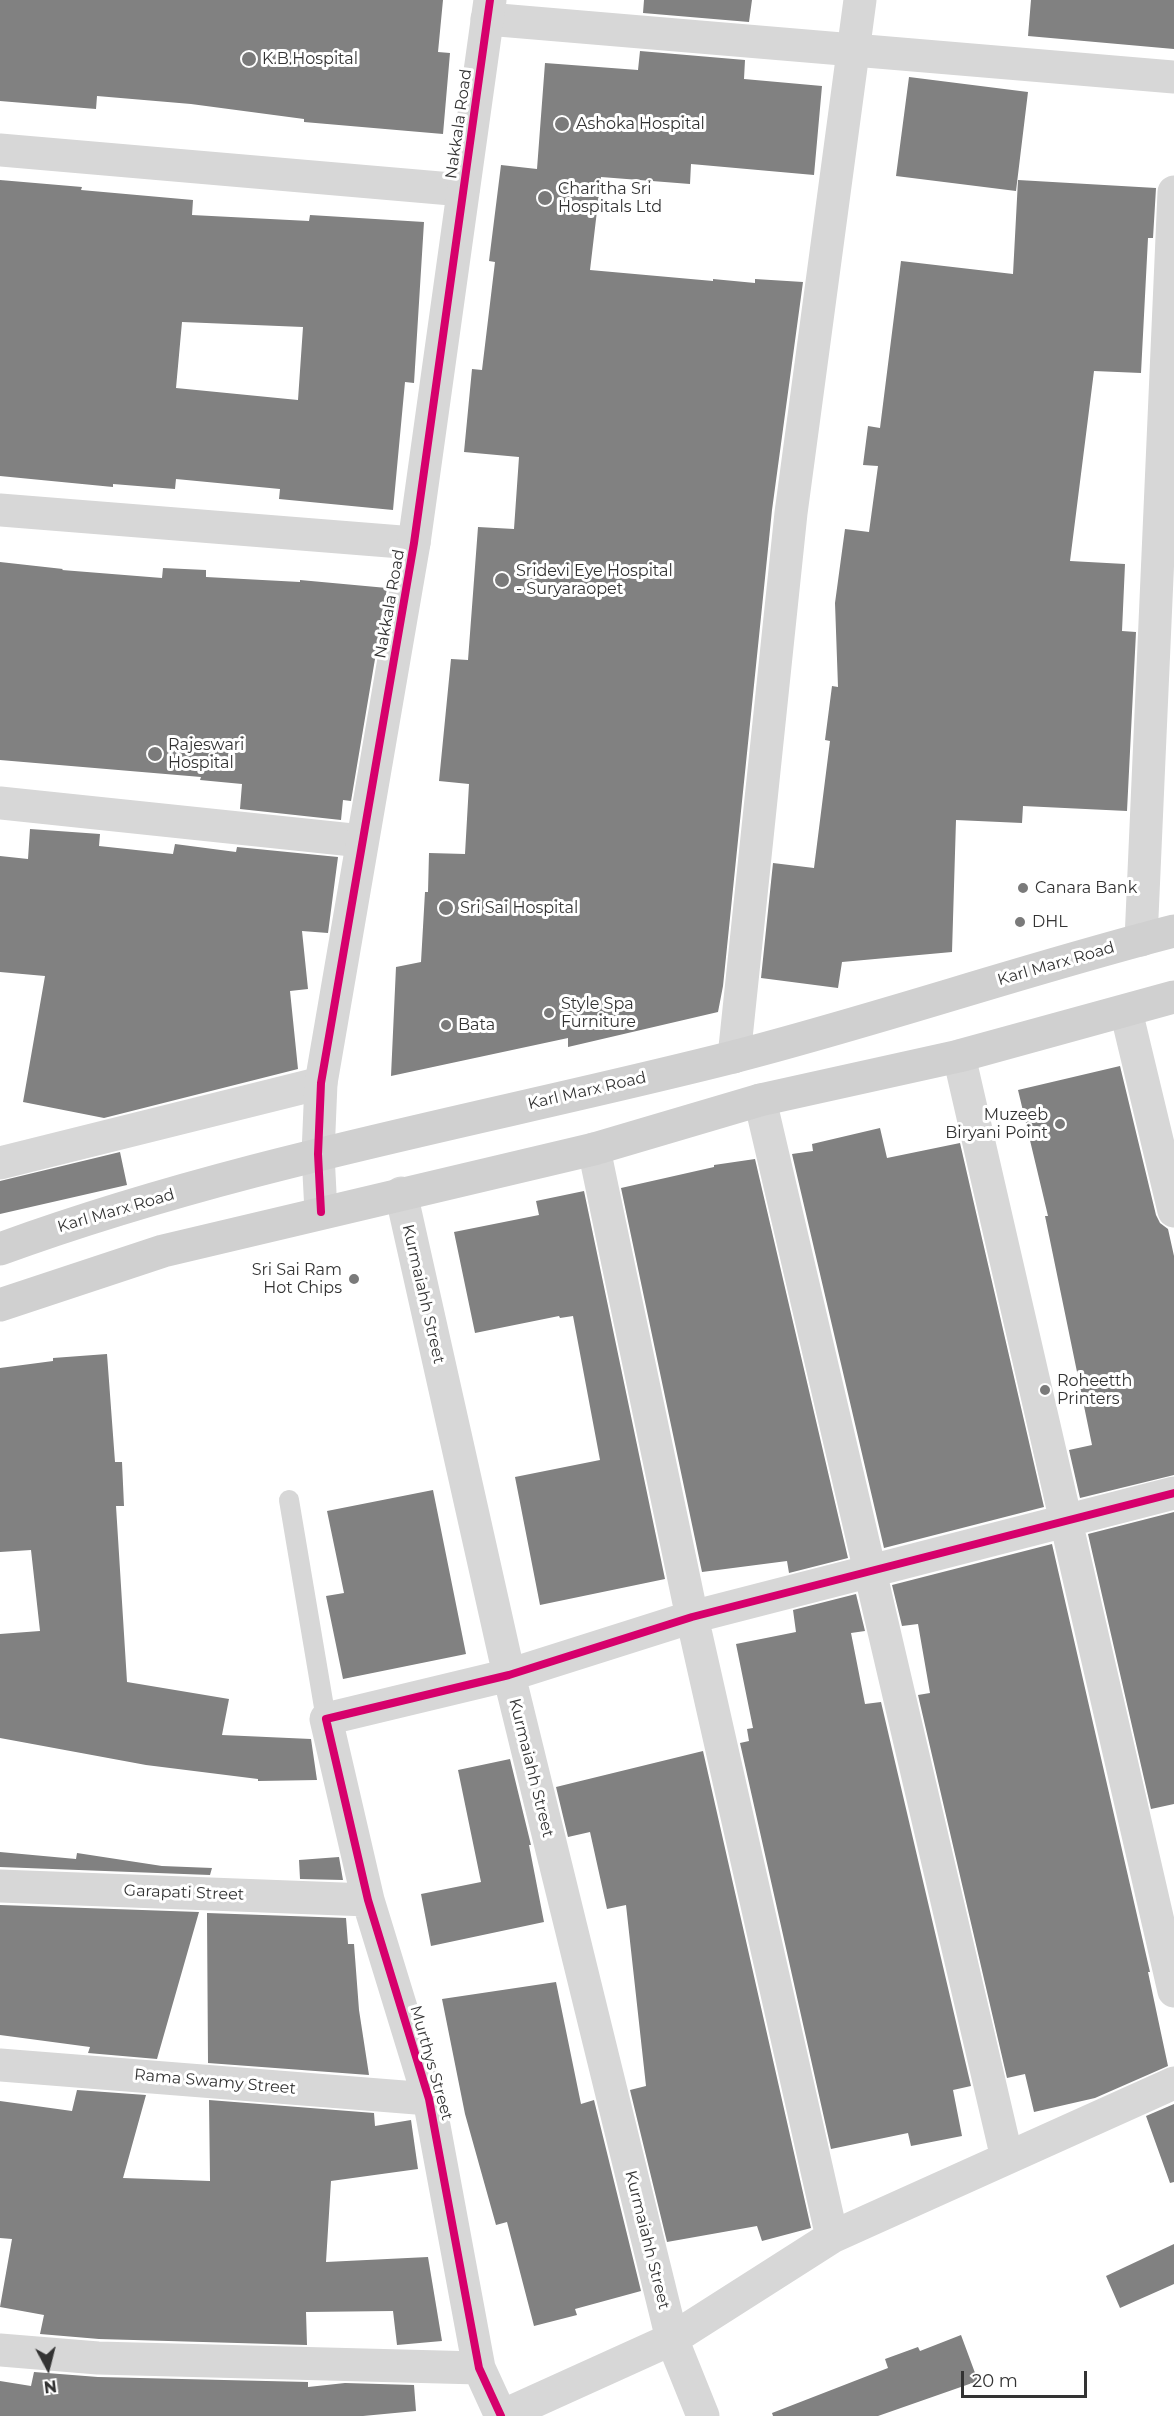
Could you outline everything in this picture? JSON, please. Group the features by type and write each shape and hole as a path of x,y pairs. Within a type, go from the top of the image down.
{"main road":[{"name":"Karl Marx Road","path":"0,1249 76,1221 318,1154 734,1057 1174,931"},
{"path":"0,1305 163,1251 594,1149 760,1100 959,1056 1174,997"}],"street":[{"path":"734,1057 791,513 860,0"},
{"path":"489,9 853,51 1174,77"},
{"name":"Nakkala Road","path":"321,1212 318,1154 321,1083 414,543 489,9"},
{"path":"0,150 463,190"},
{"path":"1141,940 1174,192"},
{"path":"0,510 414,543"},
{"path":"0,803 362,842"},
{"path":"1126,1011 1174,1210"},
{"path":"959,1056 1068,1521 1174,1991"},
{"path":"0,1163 321,1083"},
{"path":"760,1100 1007,2158"},
{"path":"594,1149 692,1617 832,2237"},
{"name":"Kurmaiahh Street","path":"401,1193 509,1675 672,2339 702,2416"},
{"path":"326,1719 509,1675 692,1617 1174,1493"},
{"name":"Murthys Street","path":"326,1719 368,1900 429,2099 479,2368 501,2416"},
{"name":"Garapati Street","path":"0,1886 368,1900"},
{"name":"Rama Swamy Street","path":"0,2065 429,2099"},
{"path":"501,2416 672,2339 832,2237 1174,2083"},
{"path":"0,2350 98,2358 479,2368"}],"lane":[{"path":"290,1500 326,1719"}],"building":[{"path":"0,0 443,0 438,52 450,53 443,134 304,122 304,119 191,104 97,96 96,109 0,101"},
{"path":"644,0 752,0 749,22 643,13"},
{"path":"1031,0 1174,0 1174,49 1028,36"},
{"path":"640,51 745,60 744,79 822,86 814,175 691,164 690,184 601,177 590,270 713,281 713,279 755,283 755,279 803,282 772,510 723,986 718,1012 568,1047 568,1038 391,1076 396,967 421,962 425,892 428,892 429,853 465,854 469,784 439,781 451,659 468,660 478,527 514,529 519,457 464,452 472,369 482,370 495,262 489,261 501,165 537,169 545,63 638,70"},
{"path":"909,77 1028,92 1016,191 896,176"},
{"path":"0,180 193,200 192,215 309,221 310,215 424,222 414,383 405,382 393,510 279,499 280,489 176,479 175,489 113,484 113,487 0,476","holes":["182,322 303,327 298,400 176,388"]},
{"path":"1018,180 1156,188 1153,238 1148,238 1141,373 1094,371 1070,561 1125,564 1122,631 1136,632 1127,811 1023,806 1022,823 956,820 952,952 842,962 838,988 761,978 773,863 814,868 830,741 825,740 832,686 838,687 835,603 845,529 869,532 878,466 863,465 868,426 880,428 901,261 1013,274"},
{"path":"0,562 62,570 162,578 163,568 206,570 206,577 300,582 300,580 387,588 351,801 343,800 341,820 240,809 242,784 200,780 201,777 0,760"},
{"path":"30,829 100,834 99,846 173,854 175,844 236,852 237,847 338,857 328,933 302,931 308,989 290,991 298,1069 104,1118 23,1102 45,976 0,972 0,856 28,859"},
{"path":"1120,1066 1156,1215 1160,1223 1168,1229 1174,1256 1174,1475 1080,1498 1069,1450 1092,1445 1045,1216 1048,1216 1018,1090"},
{"path":"880,1128 887,1158 960,1143 1044,1507 884,1548 792,1154 813,1151 812,1144"},
{"path":"120,1152 127,1185 0,1214 0,1181"},
{"path":"755,1159 848,1558 789,1573 787,1561 702,1572 621,1188 714,1167 714,1165"},
{"path":"584,1191 665,1579 540,1605 515,1477 600,1460 573,1316 560,1318 559,1316 475,1333 454,1232 539,1215 536,1201"},
{"path":"107,1354 115,1462 122,1462 124,1506 116,1506 127,1682 229,1699 222,1735 311,1739 317,1780 258,1781 258,1779 146,1765 0,1738 0,1634 40,1631 31,1550 0,1552 0,1368 53,1361 53,1358"},
{"path":"433,1490 466,1654 343,1679 326,1596 344,1593 327,1511"},
{"path":"1174,1512 1174,1804 1151,1809 1088,1534"},
{"path":"1052,1544 1150,1972 1148,1972 1168,2066 1095,2098 1034,2112 1025,2074 1007,2078 918,1695 930,1693 918,1624 902,1626 892,1585"},
{"path":"856,1594 865,1631 851,1633 865,1704 881,1702 971,2086 953,2090 962,2136 911,2146 908,2133 831,2149 740,1743 749,1741 747,1729 753,1728 736,1644 796,1632 793,1610"},
{"path":"703,1751 811,2228 762,2241 757,2226 667,2242 630,2090 646,2086 626,1905 607,1909 590,1832 568,1837 556,1787"},
{"path":"510,1759 531,1845 529,1845 544,1922 431,1946 421,1894 481,1882 458,1770"},
{"path":"0,1852 76,1859 77,1853 162,1866 212,1868 210,1875 0,1867"},
{"path":"339,1857 343,1880 300,1879 299,1860"},
{"path":"0,1905 199,1912 157,2059 88,2053 90,2047 0,2035"},
{"path":"207,1913 346,1918 348,1944 354,1944 359,2010 369,2075 208,2063"},
{"path":"556,1982 581,2104 594,2100 641,2291 575,2309 577,2315 534,2326 507,2222 496,2225 465,2114 442,1999"},
{"path":"77,2090 146,2095 123,2178 210,2181 209,2100 374,2113 375,2126 411,2120 418,2169 331,2181 326,2262 428,2257 442,2341 397,2345 393,2311 306,2312 307,2345 99,2339 40,2334 44,2315 0,2307 12,2239 0,2238 0,2101 72,2111"},
{"path":"1174,2104 1174,2182 1170,2183 1146,2116"},
{"path":"1174,2244 1174,2284 1120,2308 1106,2276"},
{"path":"961,2335 978,2381 878,2416 773,2416 772,2413 888,2368 885,2359 918,2347 920,2351"},
{"path":"34,2372 98,2377 308,2382 308,2387 345,2383 414,2385 416,2411 363,2416 0,2416 0,2381 31,2386"}],"cycle path":[{"path":"321,1212 318,1154 321,1083 414,543 490,0"},
{"path":"501,2416 479,2368 429,2099 368,1900 326,1719 509,1675 692,1617 1174,1493"}],"place":[{"name":"K.B.Hospital","path":"249,59"},
{"name":"Ashoka Hospital","path":"562,124"},
{"name":"Charitha Sri Hospitals Ltd","path":"545,198"},
{"name":"Sridevi Eye Hospital - Suryaraopet","path":"502,580"},
{"name":"Rajeswari Hospital","path":"155,754"},
{"name":"Canara Bank","path":"1023,888"},
{"name":"Sri Sai Hospital","path":"446,908"},
{"name":"DHL","path":"1020,922"},
{"name":"Style Spa Furniture","path":"549,1013"},
{"name":"Bata","path":"446,1025"},
{"name":"Muzeeb Biryani Point","path":"1060,1124"},
{"name":"Sri Sai Ram Hot Chips","path":"354,1279"},
{"name":"Roheetth Printers","path":"1045,1390"}]}
